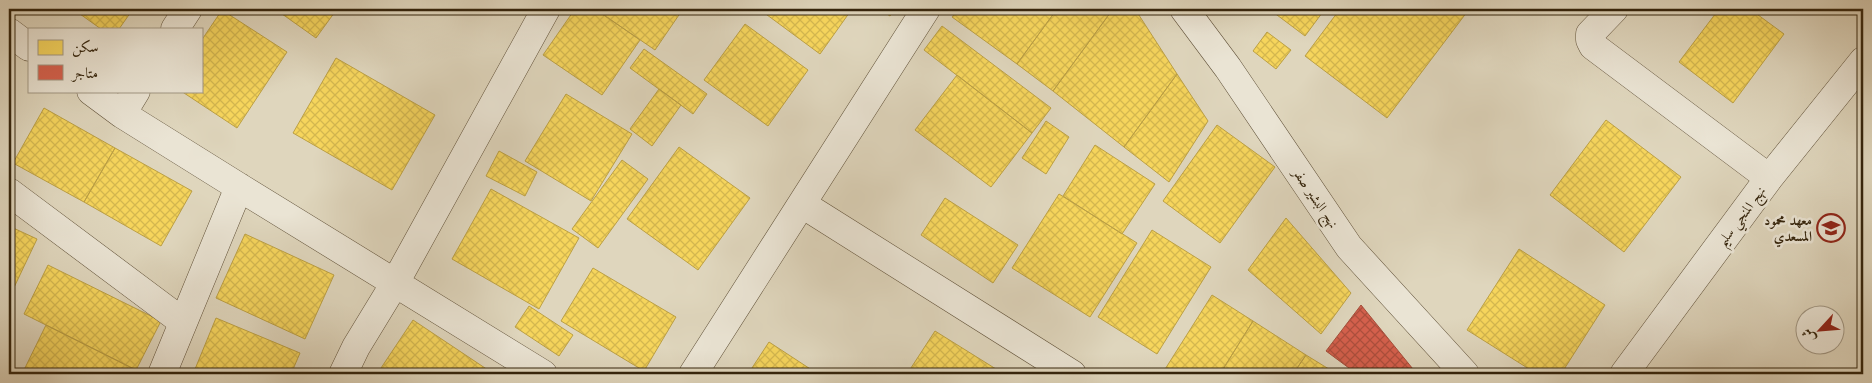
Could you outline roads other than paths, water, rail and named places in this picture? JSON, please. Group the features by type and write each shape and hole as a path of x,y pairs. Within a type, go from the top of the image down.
{"street":[{"path":"176,28 188,9"},
{"path":"343,374 356,347 395,283 546,9"},
{"path":"693,374 926,9"},
{"name":"نهج البشير صفر","path":"1184,9 1233,76 1349,247 1465,374"},
{"path":"1614,9 1590,34 1593,46 1769,178"},
{"name":"نهج المنجي سليم","path":"1624,374 1769,178 1863,61"},
{"path":"94,92 129,102 239,187 543,374"},
{"path":"162,374 239,187"},
{"path":"9,192 183,322"},
{"path":"802,204 1072,374"}],"place":[{"name":"معهد محمود المسعدي","path":"1831,228"}]}
